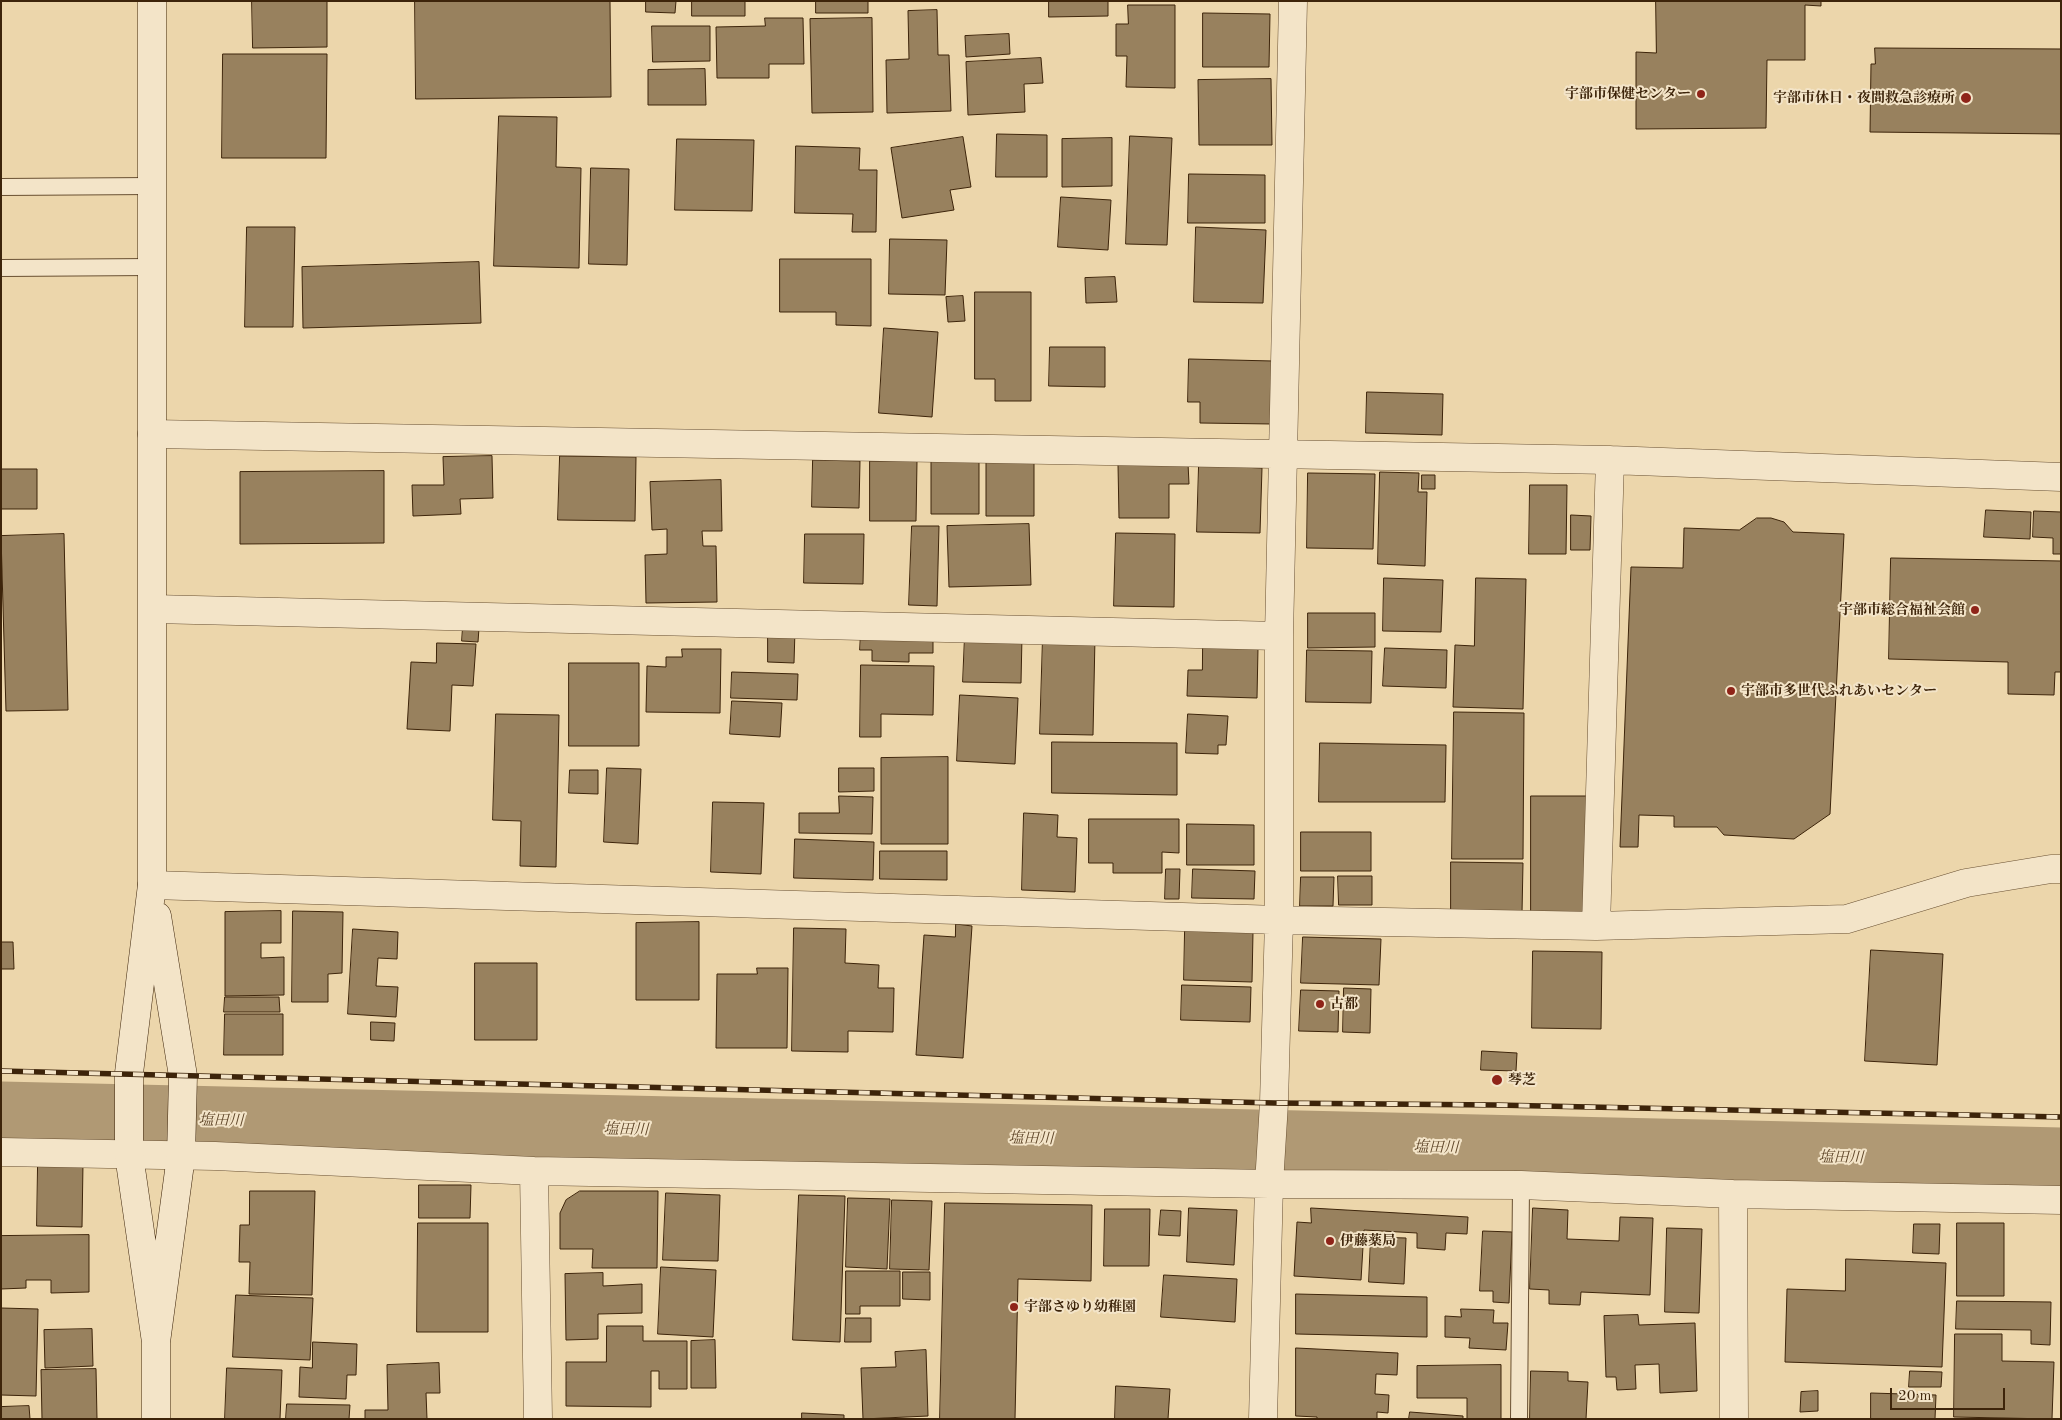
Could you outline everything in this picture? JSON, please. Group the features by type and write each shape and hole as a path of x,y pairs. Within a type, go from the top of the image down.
{"street":[{"path":"152,1 152,885 130,1073 129,1149 156,1342"},
{"path":"1263,1419 1269,1179 1279,920 1279,636 1293,1"},
{"path":"152,434 1610,460 2061,478"},
{"path":"1596,926 1610,460"},
{"path":"153,609 1279,636"},
{"path":"152,885 1279,920 1596,926 1847,919 1966,883 2061,869"},
{"path":"152,885 183,1076 181,1150 156,1342 156,1419"},
{"path":"1,1152 129,1149 181,1150 215,1156 534,1171 1269,1179 1521,1184 1733,1194 2061,1200"},
{"path":"534,1171 538,1419"},
{"path":"1733,1194 1734,1419"}],"lane":[{"path":"1,187 152,186"},
{"path":"1,268 152,267"},
{"path":"1519,1419 1521,1184"}],"building":[{"path":"252,1 327,1 327,47 253,48"},
{"path":"415,1 610,1 611,97 416,99"},
{"path":"646,1 676,1 675,13 646,12"},
{"path":"692,1 745,1 745,16 692,16"},
{"path":"816,1 868,1 868,13 816,13"},
{"path":"1049,1 1108,1 1108,16 1049,17"},
{"name":"宇部市保健センター","path":"1656,1 1821,1 1821,6 1805,5 1805,60 1767,60 1766,128 1636,129 1636,52 1656,53"},
{"path":"1128,5 1175,5 1175,88 1126,87 1127,56 1116,56 1116,24 1128,24"},
{"path":"937,10 938,55 949,55 951,111 887,113 886,60 909,59 908,11"},
{"path":"1203,13 1270,14 1269,67 1203,67"},
{"path":"765,18 803,18 804,64 769,64 769,78 717,78 716,27 765,26"},
{"path":"872,18 873,112 812,113 810,19"},
{"path":"652,26 710,26 710,61 653,62"},
{"path":"1009,34 1010,54 966,57 965,36"},
{"name":"宇部市休日・夜間救急診療所","path":"1875,48 2061,49 2061,134 1870,132 1871,64 1875,64"},
{"path":"223,54 327,54 326,158 222,158"},
{"path":"1041,58 1043,83 1024,84 1025,112 968,115 966,62"},
{"path":"705,69 706,105 648,105 648,70"},
{"path":"1271,79 1272,145 1199,145 1198,80"},
{"path":"499,116 557,117 556,167 581,168 579,268 494,266"},
{"path":"997,134 1047,135 1047,177 996,177"},
{"path":"1130,136 1172,138 1167,245 1126,244"},
{"path":"963,137 971,187 950,190 954,210 902,218 891,148"},
{"path":"1112,138 1112,186 1062,187 1062,139"},
{"path":"677,139 754,140 752,211 675,210"},
{"path":"796,146 860,148 859,170 877,170 876,232 852,232 853,214 795,213"},
{"path":"591,168 629,169 627,265 589,264"},
{"path":"1189,174 1265,175 1265,223 1188,223"},
{"path":"1061,197 1111,200 1108,250 1058,247"},
{"path":"247,227 295,227 293,327 245,327"},
{"path":"1196,227 1266,230 1263,303 1194,302"},
{"path":"890,239 947,240 945,295 889,294"},
{"path":"780,259 871,259 871,326 836,325 836,312 780,312"},
{"path":"479,262 481,323 303,328 302,267"},
{"path":"1115,277 1117,302 1086,303 1085,278"},
{"path":"975,292 1031,292 1031,401 995,401 995,379 975,379"},
{"path":"963,296 965,321 948,322 946,297"},
{"path":"884,328 938,332 932,417 879,413"},
{"path":"1050,347 1105,347 1105,387 1049,386"},
{"path":"1189,359 1273,361 1272,424 1200,423 1200,402 1188,402"},
{"path":"1367,392 1443,394 1442,435 1366,433"},
{"path":"492,456 493,498 460,499 461,514 413,516 412,485 444,485 443,457"},
{"path":"560,456 636,457 635,521 558,520"},
{"path":"979,459 979,514 931,514 931,460"},
{"path":"813,460 860,461 859,508 812,507"},
{"path":"870,461 917,461 916,521 870,521"},
{"path":"1034,461 1034,516 986,516 986,462"},
{"path":"1188,463 1189,484 1169,484 1169,518 1119,518 1118,464"},
{"path":"1199,465 1262,468 1260,533 1197,532"},
{"path":"1,469 37,469 37,509 1,509"},
{"path":"384,471 384,543 240,544 240,472"},
{"path":"1380,472 1419,473 1418,492 1427,492 1425,566 1378,564"},
{"path":"1308,473 1375,474 1373,549 1307,548"},
{"path":"1422,475 1435,475 1435,489 1422,489"},
{"path":"721,480 722,531 702,531 703,546 716,546 717,602 646,603 645,555 667,554 667,529 652,530 650,482"},
{"path":"1530,485 1567,485 1566,554 1529,554"},
{"path":"1986,510 2031,512 2030,539 1984,537"},
{"path":"2034,511 2061,512 2061,554 2053,554 2053,538 2033,537"},
{"path":"1571,515 1591,516 1590,550 1571,550"},
{"name":"宇部市多世代ふれあいセンター","path":"1757,518 1771,518 1784,522 1793,532 1844,534 1830,814 1794,839 1724,835 1717,827 1674,827 1674,816 1639,815 1638,847 1620,847 1631,567 1683,568 1684,528 1739,530"},
{"path":"1029,524 1031,585 949,587 947,526"},
{"path":"912,526 939,526 937,606 909,605"},
{"path":"1116,533 1175,534 1174,607 1114,606"},
{"path":"64,534 68,710 6,711 1,536"},
{"path":"805,534 864,534 863,584 804,583"},
{"name":"宇部市総合福祉会館","path":"1891,558 2061,561 2061,672 2055,672 2054,695 2008,694 2008,662 1889,659"},
{"path":"1384,578 1443,580 1441,632 1383,631"},
{"path":"1476,578 1526,579 1523,709 1453,707 1455,645 1474,646"},
{"path":"1308,613 1375,613 1375,647 1308,648"},
{"path":"463,627 479,628 478,642 462,641"},
{"path":"768,630 795,630 794,663 768,662"},
{"path":"861,633 933,635 933,653 909,653 909,662 872,661 872,650 860,650"},
{"path":"965,635 1022,636 1021,683 963,682"},
{"path":"1043,636 1095,637 1093,735 1040,734"},
{"path":"437,643 476,644 473,686 452,685 450,731 407,729 411,662 436,663"},
{"path":"1203,646 1258,648 1257,698 1187,696 1188,670 1202,670"},
{"path":"1385,648 1447,650 1446,688 1383,686"},
{"path":"682,649 721,649 720,713 646,712 647,666 666,667 666,657 682,657"},
{"path":"1307,650 1372,651 1371,703 1306,702"},
{"path":"569,663 639,663 639,746 569,746"},
{"path":"861,665 934,666 933,715 881,714 881,737 860,737"},
{"path":"732,672 798,674 797,700 731,698"},
{"path":"960,695 1018,698 1015,764 957,761"},
{"path":"732,701 782,703 780,737 730,734"},
{"path":"1454,712 1524,713 1523,859 1452,859"},
{"path":"496,714 559,715 556,867 520,866 521,821 493,820"},
{"path":"1188,714 1228,716 1226,745 1218,745 1218,754 1186,753"},
{"path":"1052,742 1177,743 1177,795 1052,793"},
{"path":"1320,743 1446,745 1445,802 1319,802"},
{"path":"948,757 948,844 881,844 881,758"},
{"path":"607,768 641,769 638,844 604,842"},
{"path":"839,768 874,768 874,791 839,792"},
{"path":"570,770 598,770 598,794 569,793"},
{"path":"839,796 873,797 872,834 799,833 799,813 839,813"},
{"path":"1531,796 1589,796 1589,913 1531,914"},
{"path":"713,802 764,803 761,874 711,872"},
{"path":"1024,813 1058,815 1057,837 1077,838 1075,892 1022,890"},
{"path":"1089,819 1179,819 1179,853 1162,852 1162,873 1113,873 1113,863 1089,863"},
{"path":"1187,824 1254,825 1254,865 1187,865"},
{"path":"1301,832 1371,832 1371,871 1301,871"},
{"path":"795,839 874,842 873,880 794,878"},
{"path":"880,851 947,851 947,880 880,879"},
{"path":"1451,862 1523,863 1522,913 1451,912"},
{"path":"1166,869 1180,869 1179,899 1165,899"},
{"path":"1193,869 1255,871 1254,899 1192,898"},
{"path":"1338,876 1372,876 1372,905 1339,905"},
{"path":"1301,877 1334,877 1333,906 1300,906"},
{"path":"281,911 281,943 261,943 261,958 284,957 284,995 225,996 225,912"},
{"path":"293,911 343,912 342,973 328,974 328,1002 292,1002"},
{"path":"699,922 699,1000 636,1000 636,923"},
{"path":"956,924 972,926 963,1058 916,1055 924,935 955,937"},
{"path":"794,928 846,929 845,963 879,965 878,988 894,988 893,1032 848,1031 848,1052 792,1051"},
{"path":"353,929 398,932 397,959 378,958 376,986 398,987 396,1017 348,1014"},
{"path":"1185,930 1253,932 1252,982 1184,980"},
{"path":"1303,937 1381,939 1379,985 1301,983"},
{"path":"1,942 13,942 14,969 1,969"},
{"path":"1871,950 1943,954 1937,1065 1865,1061"},
{"path":"1533,951 1602,952 1601,1029 1532,1028"},
{"path":"475,963 537,963 537,1040 475,1040"},
{"path":"757,968 788,968 787,1048 716,1048 717,974 757,974"},
{"path":"1182,985 1251,987 1250,1022 1181,1020"},
{"path":"1344,988 1371,989 1370,1033 1343,1032"},
{"path":"1301,990 1339,991 1338,1032 1299,1031"},
{"path":"225,997 279,997 280,1012 224,1012"},
{"path":"225,1014 283,1014 283,1055 224,1055"},
{"path":"371,1022 395,1023 394,1041 371,1040"},
{"path":"1482,1051 1517,1053 1516,1071 1481,1070"},
{"path":"38,1163 83,1163 82,1227 37,1226"},
{"path":"419,1185 471,1185 470,1218 419,1218"},
{"path":"250,1191 315,1191 312,1295 249,1294 250,1262 239,1262 240,1225 249,1225"},
{"path":"580,1191 658,1191 657,1268 592,1268 593,1249 560,1249 560,1213 566,1200"},
{"path":"666,1193 720,1195 718,1261 663,1260"},
{"path":"799,1195 845,1196 840,1342 793,1340"},
{"path":"848,1198 890,1199 887,1269 846,1267"},
{"path":"892,1200 932,1201 929,1270 890,1269"},
{"name":"宇部さゆり幼稚園","path":"945,1203 1092,1205 1091,1281 1018,1279 1015,1419 940,1419"},
{"path":"1189,1208 1237,1210 1234,1265 1187,1262"},
{"name":"伊藤薬局","path":"1311,1208 1468,1217 1467,1234 1446,1233 1445,1250 1417,1248 1417,1233 1364,1230 1361,1280 1294,1276 1297,1222 1311,1223"},
{"path":"1533,1208 1568,1210 1567,1239 1619,1241 1620,1217 1653,1218 1650,1295 1581,1292 1580,1305 1549,1304 1549,1290 1530,1289"},
{"path":"1105,1209 1150,1209 1149,1266 1104,1266"},
{"path":"1161,1210 1181,1211 1180,1236 1159,1235"},
{"path":"418,1223 488,1223 488,1332 417,1332"},
{"path":"1957,1223 2004,1223 2004,1296 1957,1296"},
{"path":"1914,1224 1940,1224 1939,1254 1913,1253"},
{"path":"1667,1228 1702,1229 1699,1313 1665,1312"},
{"path":"1483,1231 1512,1232 1509,1303 1493,1302 1493,1291 1480,1291"},
{"path":"89,1235 89,1292 51,1293 51,1280 26,1280 26,1288 1,1289 1,1236"},
{"path":"1371,1237 1406,1238 1404,1284 1369,1282"},
{"path":"1846,1259 1946,1263 1942,1367 1785,1362 1787,1289 1845,1291"},
{"path":"661,1267 716,1270 713,1337 658,1334"},
{"path":"846,1271 900,1271 900,1306 860,1306 860,1314 846,1314"},
{"path":"903,1272 930,1272 930,1300 903,1299"},
{"path":"603,1273 603,1286 642,1284 642,1313 598,1314 598,1339 566,1340 565,1274"},
{"path":"1164,1275 1237,1279 1235,1322 1161,1317"},
{"path":"1296,1294 1427,1297 1427,1337 1296,1334"},
{"path":"236,1295 313,1298 310,1360 233,1357"},
{"path":"1957,1301 2051,1302 2050,1345 2031,1344 2031,1330 1956,1329"},
{"path":"1,1308 38,1309 36,1396 1,1395"},
{"path":"1461,1309 1494,1310 1493,1323 1508,1323 1506,1350 1469,1348 1470,1338 1445,1337 1445,1316 1461,1317"},
{"path":"1638,1315 1639,1325 1695,1323 1697,1391 1660,1393 1659,1364 1635,1365 1636,1389 1617,1390 1616,1377 1606,1377 1604,1316"},
{"path":"846,1318 871,1318 871,1342 845,1342"},
{"path":"607,1326 643,1326 643,1341 687,1341 687,1389 659,1389 659,1371 651,1371 651,1407 566,1406 566,1362 606,1362"},
{"path":"92,1329 93,1366 45,1368 44,1330"},
{"path":"1955,1334 2002,1334 2002,1361 2054,1362 2052,1419 1954,1417"},
{"path":"715,1340 716,1388 691,1388 691,1341"},
{"path":"313,1342 357,1344 356,1375 347,1375 346,1399 299,1397 300,1367 312,1368"},
{"path":"1296,1348 1398,1353 1397,1375 1376,1374 1375,1394 1389,1395 1388,1413 1377,1412 1377,1419 1317,1419 1317,1417 1296,1416"},
{"path":"926,1350 928,1416 863,1419 861,1368 896,1367 895,1352"},
{"path":"439,1363 440,1393 426,1393 427,1419 365,1419 365,1410 388,1410 387,1365"},
{"path":"1501,1365 1501,1419 1467,1419 1467,1398 1417,1398 1417,1366"},
{"path":"227,1368 282,1370 280,1419 225,1419"},
{"path":"96,1369 97,1419 42,1419 41,1370"},
{"path":"1531,1371 1568,1372 1568,1381 1588,1382 1586,1419 1530,1419"},
{"path":"1910,1371 1942,1372 1941,1387 1909,1387"},
{"path":"1116,1386 1170,1389 1168,1419 1115,1419"},
{"path":"1818,1391 1818,1411 1800,1412 1801,1392"},
{"path":"1871,1393 1936,1395 1935,1419 1871,1419"},
{"path":"287,1404 350,1405 349,1419 286,1419"},
{"path":"29,1406 30,1419 1,1419 1,1407"},
{"path":"1410,1412 1463,1416 1463,1419 1409,1419"},
{"path":"802,1413 844,1415 844,1419 802,1419"}],"waterway":[{"name":"塩田川","path":"1,1116 2061,1162"}],"railway":[{"path":"1,1071 1274,1103 1495,1105 2061,1117"}],"place":[{"name":"宇部市保健センター","path":"1701,94"},
{"name":"宇部市休日・夜間救急診療所","path":"1966,98"},
{"name":"宇部市総合福祉会館","path":"1975,610"},
{"name":"宇部市多世代ふれあいセンター","path":"1731,691"},
{"name":"古都","path":"1320,1004"},
{"name":"琴芝","path":"1497,1080"},
{"name":"伊藤薬局","path":"1330,1241"},
{"name":"宇部さゆり幼稚園","path":"1014,1307"}]}
